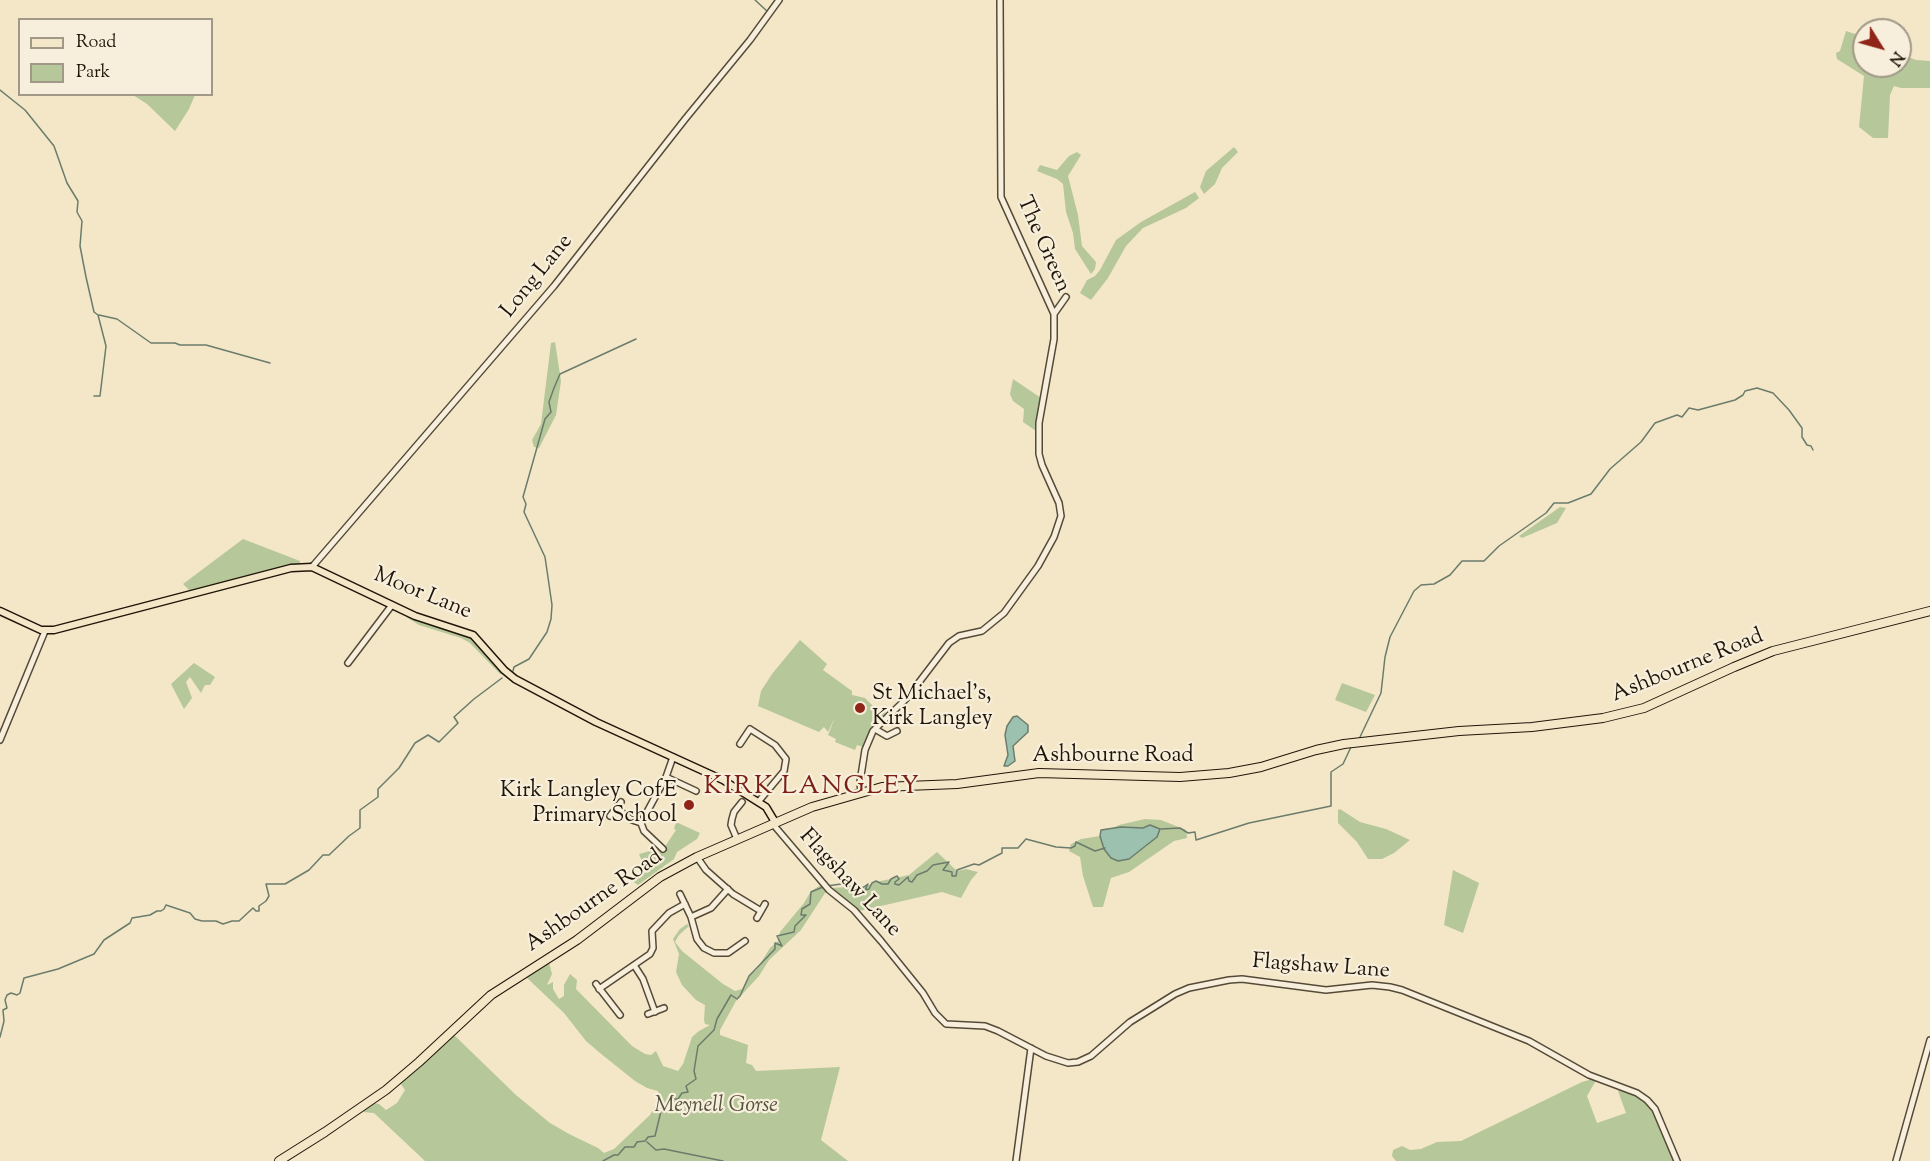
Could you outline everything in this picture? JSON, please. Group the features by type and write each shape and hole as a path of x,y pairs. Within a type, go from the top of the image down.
{"highway":[{"name":"Ashbourne Road","path":"279,1161 355,1112 399,1079 497,991 577,940 660,877 697,856 812,807 894,786 957,784 1039,773 1180,777 1208,775 1261,767 1318,749 1344,744 1603,718 1644,708 1773,651 1930,611"}],"main road":[{"name":"Moor Lane","path":"312,567 415,616 473,635 515,679 596,722 723,780 759,801 766,807 774,822"},
{"path":"0,611 45,631 291,568 312,567"}],"street":[{"name":"Long Lane","path":"312,567 554,286 750,40 779,0"},
{"name":"The Green","path":"874,729 907,698 949,643 959,636 982,631 1004,613 1038,566 1054,537 1060,516 1059,502 1039,454 1040,423 1054,339 1054,314 1001,197 1000,0"},
{"path":"1054,314 1066,297"},
{"path":"348,663 392,605"},
{"path":"0,740 45,631"},
{"path":"740,744 750,729 776,745 786,759 784,771 759,801"},
{"path":"861,793 860,782 865,750 874,729 888,740 897,731"},
{"path":"663,849 644,831 641,823 666,777 673,757"},
{"path":"666,777 696,790"},
{"path":"737,838 731,825 734,812 742,801"},
{"path":"610,816 621,802"},
{"path":"616,808 632,820 641,823"},
{"name":"Flagshaw Lane","path":"774,822 829,890 854,910 881,941 923,993 935,1013 946,1024 985,1026 1058,1061 1068,1063 1085,1059 1098,1051 1130,1022 1189,988 1242,979 1326,990 1378,985 1402,990 1529,1041 1589,1075 1637,1093 1655,1109 1677,1161"},
{"path":"650,849 656,843"},
{"path":"697,856 706,870 728,889 741,900 761,911"},
{"path":"691,917 711,908 728,889"},
{"path":"680,894 700,944 710,951 729,956 745,941"},
{"path":"609,1017 618,1013 598,987 652,951 651,936 655,927 669,913 685,904"},
{"path":"757,918 765,904"},
{"path":"696,933 703,931"},
{"path":"634,965 643,979 652,1013 664,1008"},
{"path":"1896,1161 1930,1040"},
{"path":"1016,1161 1031,1048"}],"green space":[{"path":"1846,31 1852,33 1852,68 1837,59 1836,53 1840,51"},
{"path":"1912,58 1930,61 1930,88 1894,86 1890,95 1888,138 1873,138 1859,127 1864,78 1912,78"},
{"path":"135,96 195,96 175,131 147,104"},
{"path":"1234,147 1238,152 1222,168 1215,184 1204,194 1200,187 1206,171"},
{"path":"1077,152 1081,155 1068,176 1078,215 1082,246 1096,262 1091,274 1075,249 1073,233 1066,212 1063,184 1037,171 1040,165 1057,170 1069,156"},
{"path":"1195,192 1199,198 1186,208 1143,228 1126,246 1108,278 1091,300 1080,293 1087,280 1100,270 1116,240 1141,222"},
{"path":"555,342 561,381 556,415 539,448 534,447 532,440 541,424 551,343"},
{"path":"1013,379 1041,398 1036,431 1023,422 1024,409 1013,401 1010,394"},
{"path":"1560,507 1566,508 1557,523 1522,538 1519,536"},
{"path":"243,539 300,561 300,563 190,591 183,584"},
{"path":"406,613 460,631 475,639 506,673 500,674 470,643 419,625 406,617"},
{"path":"800,640 827,664 823,670 852,691 852,695 865,698 879,712 882,709 886,713 870,731 863,747 857,745 855,750 835,742 836,739 828,735 835,717 828,732 824,727 819,732 758,706 761,691"},
{"path":"194,663 215,677 210,685 205,685 201,693 190,677 186,682 192,698 184,709 171,684"},
{"path":"1342,683 1375,695 1366,712 1335,700"},
{"path":"1340,809 1360,822 1386,829 1410,840 1382,859 1368,859 1357,842 1338,823 1338,810"},
{"path":"1145,819 1161,820 1186,830 1187,838 1174,841 1129,872 1111,878 1103,907 1093,907 1083,876 1080,857 1069,851 1071,844 1081,839 1100,836 1104,849 1111,858 1118,861 1129,859 1148,845 1150,825 1143,828 1111,829"},
{"path":"676,822 700,833 697,839 677,852 674,859 638,885 631,880 642,874 645,869 639,854 657,849 662,851 676,830 674,829"},
{"path":"937,852 957,871 966,869 978,872 961,898 942,892 859,911 831,888 866,886 909,875"},
{"path":"1453,870 1479,883 1463,933 1444,925"},
{"name":"Meynell Gorse","path":"821,885 827,890 801,930 769,960 759,976 736,1001 720,1030 720,1035 748,1045 746,1063 752,1065 756,1071 840,1067 821,1140 848,1161 425,1161 374,1113 363,1112 374,1103 386,1110 397,1103 405,1090 400,1083 454,1035 516,1095 550,1123 604,1153 614,1149 650,1115 659,1099 658,1091 635,1081 586,1041 564,1013 525,976 549,962 552,974 547,985 553,982 553,989 559,999 564,996 564,985 570,974 577,980 576,989 632,1046 645,1054 651,1055 656,1051 663,1066 678,1071 683,1064 692,1037 710,1025 705,1024 704,1020 705,1005 696,1000 682,985 676,972 679,954 673,939 680,929 687,924 689,926 675,942 682,951 723,984 735,991 742,989 770,948 778,941 780,932 811,891"},
{"path":"1590,1078 1596,1079 1587,1096 1597,1123 1626,1113 1618,1091 1623,1088 1643,1099 1656,1112 1676,1161 1396,1161 1392,1156 1393,1150 1402,1146 1410,1150 1421,1149 1437,1142 1461,1141"}],"shaded area":[{"path":"1017,716 1028,725 1028,732 1013,746 1015,761 1004,766 1008,755 1005,735 1007,726 1013,717"},
{"path":"1150,825 1160,829 1157,837 1129,859 1118,861 1111,858 1104,849 1100,836 1101,830 1121,827 1143,828"}],"waterway":[{"path":"755,0 768,12"},
{"path":"0,90 25,110 54,146 67,183 78,201 77,212 82,221 80,246 94,312 98,315 106,346 100,396 94,396"},
{"path":"99,315 117,319 151,343 206,345 270,363"},
{"path":"513,671 514,667 529,659 547,632 551,619 552,605 545,557 524,512 526,504 523,497 545,419 551,412 549,402 554,388 560,374 636,339"},
{"path":"1360,737 1381,693 1390,637 1414,591 1421,585 1434,584 1450,575 1462,561 1484,561 1499,546 1546,513 1554,503 1568,503 1591,494 1610,469 1641,442 1655,423 1677,415 1682,417 1689,408 1698,410 1735,400 1745,391 1757,388 1773,393 1789,410 1802,428 1802,437 1813,450"},
{"path":"0,1037 4,1021 3,1010 7,1008 5,1000 7,995 20,993 24,978 58,969 94,954 104,940 130,923 132,918 161,911 166,905 190,913 195,919 223,924 239,921 253,908 259,911 259,906 269,896 266,884 285,884 309,870 323,855 329,855 360,828 360,810 378,797 378,789 399,768 415,743 428,735 439,742 458,723 454,717 502,678"},
{"path":"1161,829 1180,828 1188,833 1195,832 1196,840 1249,823 1331,806 1331,772 1343,764 1351,747"},
{"path":"827,886 841,884 861,889 868,884 865,890 876,881 888,884 897,876 899,879 895,884 899,885 908,877 912,882 917,875 927,871 933,865 949,862 943,870 952,872 952,876 956,876 957,870 974,864 979,865 1002,853 1002,848 1018,848 1026,839 1056,847 1071,848 1076,842 1095,851 1105,848"},
{"path":"603,1161 618,1155 625,1147 634,1147 637,1142 655,1136 665,1104 670,1099 678,1099 682,1093 688,1092 686,1086 696,1079 694,1071 698,1046 714,1030 717,1019 731,995 737,999 740,996 749,976 775,949 775,943 782,946 777,936 794,932 795,926 806,915 801,915 802,909 810,904 811,892 823,887"},
{"path":"647,1142 656,1150 664,1149 723,1161"}],"place":[{"name":"St Michael's, Kirk Langley","path":"860,708"},
{"name":"Kirk Langley CofE Primary School","path":"689,805"}],"district":[{"name":"KIRK LANGLEY","path":"812,789"}]}
